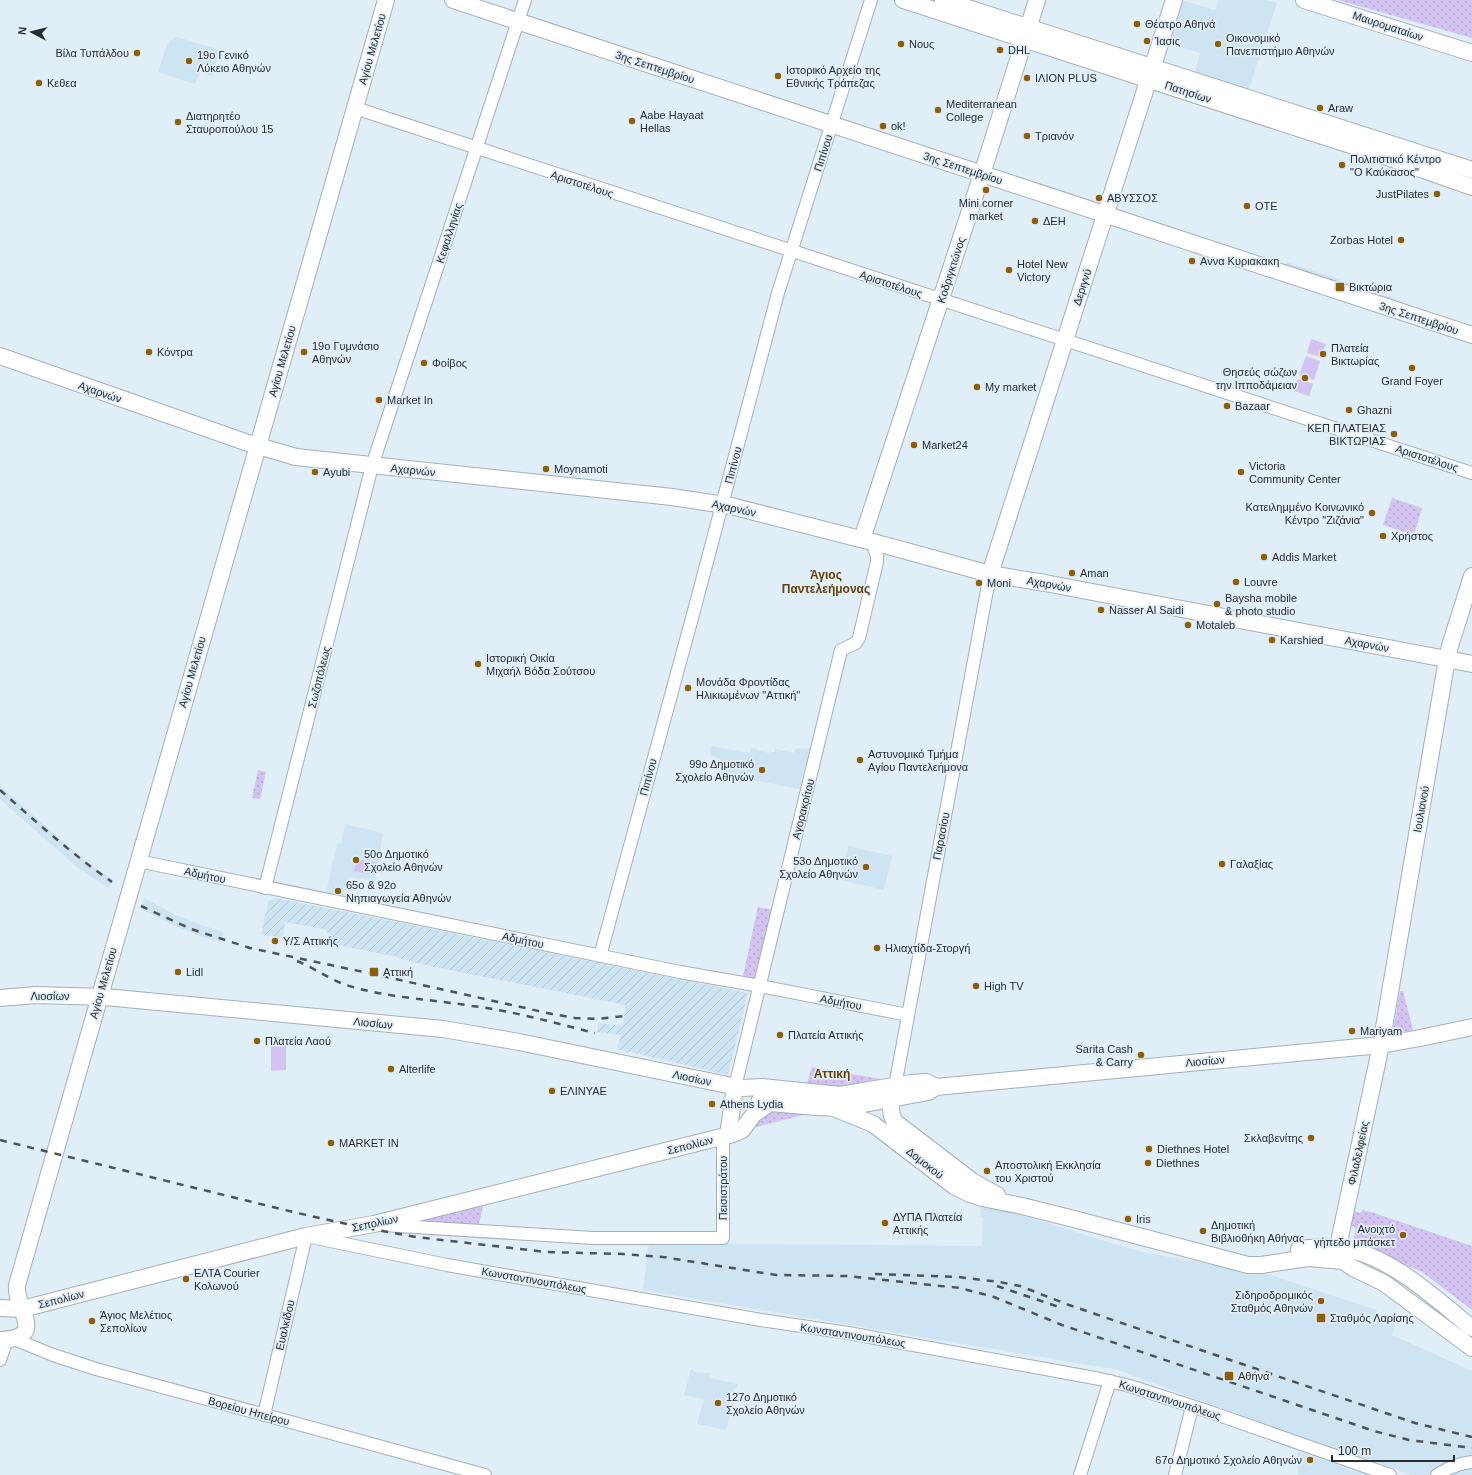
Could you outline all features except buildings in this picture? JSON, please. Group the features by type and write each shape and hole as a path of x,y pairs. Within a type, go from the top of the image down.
{"main road":[{"name":"Αγίου Μελετίου","path":"7,1339 22,1334 27,1326 27,1319 17,1295 18,1285 99,997 386,0"},
{"name":"3ης Σεπτεμβρίου","path":"453,0 1472,335"},
{"name":"Πατησίων","path":"903,0 1026,34 1150,74 1472,170"},
{"name":"Πατησίων","path":"943,0 1026,34"},
{"name":"Κοδριγκτώνος","path":"867,541 941,300 1037,0"},
{"name":"Δεριγνύ","path":"990,574 1174,0"},
{"name":"Μαυροματαίων","path":"1304,0 1472,53"},
{"name":"Πατησίων","path":"1150,74 1472,186"},
{"name":"Αχαρνών","path":"0,356 258,446 296,457 672,497 722,504 990,574 1051,584 1472,664"},
{"name":"Ιουλιανού","path":"1381,1045 1446,659 1472,576"},
{"name":"Λιοσίων","path":"0,998 36,995 99,997 443,1029 574,1053 738,1088 762,1096 833,1108 851,1107 893,1092"},
{"name":"Λιοσίων","path":"762,1096 928,1092 936,1087 1381,1045 1472,1027"},
{"name":"Φιλαδελφείας","path":"1341,1254 1340,1237 1381,1045"},
{"name":"Πεισιστράτου","path":"727,1134 738,1088"},
{"name":"Δομοκού","path":"893,1092 890,1108 895,1122 975,1183 994,1194 1022,1206"},
{"path":"727,1134 762,1096"},
{"name":"Δομοκού","path":"833,1108 874,1124 954,1186 982,1198 1022,1206 1226,1258 1248,1265 1261,1266 1358,1251 1392,1266 1472,1328"},
{"name":"Σεπολίων","path":"0,1308 22,1309 306,1236 374,1224 727,1134"},
{"path":"1341,1254 1353,1268 1384,1283 1472,1348"}],"street":[{"name":"Κεφαλληνίας","path":"372,466 525,0"},
{"name":"Πιπίνου","path":"600,956 790,251 832,125 871,0"},
{"name":"Αριστοτέλους","path":"355,108 476,149 1472,473"},
{"name":"Σωζοπόλεως","path":"266,888 372,466"},
{"name":"Αγορακρίτου","path":"738,1088 760,986 841,650 856,642 859,638 877,562 877,556 867,541"},
{"name":"Παρασίου","path":"893,1092 990,574"},
{"name":"Αδμήτου","path":"138,861 685,974 760,986 908,1015"},
{"name":"Πεισιστράτου","path":"374,1224 594,1238 723,1238 727,1134"},
{"name":"Κωνσταντινουπόλεως","path":"306,1236 455,1266 761,1320 848,1333 1110,1381 1192,1406 1390,1475"},
{"name":"Ευαλκίδου","path":"264,1415 306,1236"},
{"path":"0,1360 7,1339"},
{"name":"Βορείου Ηπείρου","path":"7,1339 96,1369 485,1475"},
{"path":"1080,1475 1110,1381"},
{"path":"1175,1475 1192,1406"},
{"path":"1437,1475 1449,1468 1472,1462"}],"shaded area":[{"name":"Οικονομικό Πανεπιστήμιο Αθηνών","path":"1181,0 1215,10 1219,0 1266,0 1277,3 1249,89 1195,73 1200,53 1165,42"},
{"path":"1338,0 1472,0 1472,38"},
{"name":"19ο Γενικό Λύκειο Αθηνών","path":"174,36 220,50 212,76 200,72 195,84 158,72 167,44 169,44 170,40 172,41"},
{"path":"1287,262 1397,299 1392,313 1282,276"},
{"path":"1311,339 1326,344 1321,357 1307,353"},
{"path":"1306,356 1320,361 1314,380 1299,375"},
{"path":"1298,379 1313,384 1309,396 1294,391"},
{"path":"1392,498 1422,508 1414,535 1383,525"},
{"name":"99ο Δημοτικό Σχολείο Αθηνών","path":"711,746 750,753 751,748 769,753 775,752 775,749 794,753 795,749 811,748 807,766 805,765 800,789 720,774 721,759 710,755"},
{"path":"258,770 266,772 260,799 252,798"},
{"path":"0,786 89,864 112,879 109,888 78,868 0,799"},
{"name":"50ο Δημοτικό Σχολείο Αθηνών","path":"345,824 383,833 375,881 349,877 345,897 326,893 337,843 341,844"},
{"name":"53ο Δημοτικό Σχολείο Αθηνών","path":"848,846 892,856 884,890 841,880"},
{"path":"356,859 377,863 375,875 354,871"},
{"path":"144,898 174,914 201,925 224,932 221,942 197,935 141,909"},
{"path":"275,898 748,993 728,1075 617,1049 621,1035 597,1032 598,1023 623,1026 625,1005 420,964 393,956 327,943 329,934 324,929 285,922 283,938 261,935 268,902"},
{"path":"758,907 774,910 758,980 743,976"},
{"path":"1400,991 1403,991 1413,1030 1396,1033 1393,1031"},
{"path":"271,1041 286,1041 286,1070 271,1071"},
{"path":"812,1067 886,1080 833,1088 807,1084"},
{"path":"773,1110 808,1114 744,1130 754,1122 765,1117"},
{"path":"484,1201 478,1228 409,1224"},
{"path":"981,1204 1141,1252 1261,1272 1377,1310 1376,1315 1396,1321 1392,1335 1472,1371 1472,1475 1411,1475 1248,1418 1118,1370 643,1290 649,1243 982,1246 983,1218 980,1216"},
{"path":"1352,1210 1360,1213 1363,1210 1371,1212 1472,1246 1472,1310 1422,1272 1353,1243 1356,1227 1350,1226"},
{"name":"127ο Δημοτικό Σχολείο Αθηνών","path":"691,1369 693,1369 694,1372 710,1373 709,1378 738,1384 733,1395 734,1398 726,1430 697,1424 704,1399 684,1395"},
{"name":"67ο Δημοτικό Σχολείο Αθηνών","path":"1298,1451 1347,1468 1350,1472 1354,1470 1368,1475 1298,1475"}],"railway":[{"path":"0,790 68,849 112,882"},
{"path":"141,906 191,929 250,948 552,1014 575,1018 598,1019 625,1016"},
{"path":"297,961 340,983 377,993 488,1008 595,1033"},
{"path":"0,1140 293,1212 360,1227 416,1237 546,1252 623,1254 663,1257 776,1275 847,1276 960,1288 994,1297 1062,1325 1374,1431 1409,1440 1472,1448"},
{"path":"875,1274 958,1277 1020,1286 1069,1305 1415,1423 1472,1437"},
{"path":"997,1286 1062,1308"}],"place":[{"name":"Θέατρο Αθηνά","path":"1137,24"},
{"name":"Ίασις","path":"1147,41"},
{"name":"Νους","path":"901,44"},
{"name":"Οικονομικό Πανεπιστήμιο Αθηνών","path":"1218,44"},
{"name":"DHL","path":"1000,50"},
{"name":"Βίλα Τυπάλδου","path":"137,53"},
{"name":"19ο Γενικό Λύκειο Αθηνών","path":"189,61"},
{"name":"Ιστορικό Αρχείο της Εθνικής Τράπεζας","path":"778,76"},
{"name":"ΙΛΙΟΝ PLUS","path":"1027,78"},
{"name":"Κεθεα","path":"39,83"},
{"name":"Araw","path":"1320,108"},
{"name":"Mediterranean College","path":"938,110"},
{"name":"Aabe Hayaat Hellas","path":"632,121"},
{"name":"Διατηρητέο Σταυροπούλου 15","path":"178,122"},
{"name":"ok!","path":"883,126"},
{"name":"Τριανόν","path":"1027,136"},
{"name":"Πολιτιστικό Κέντρο \"Ο Καύκασος\"","path":"1342,165"},
{"name":"Mini corner market","path":"986,190"},
{"name":"JustPilates","path":"1437,194"},
{"name":"ΑΒΥΣΣΟΣ","path":"1099,198"},
{"name":"ΟΤΕ","path":"1247,206"},
{"name":"ΔΕΗ","path":"1035,221"},
{"name":"Zorbas Hotel","path":"1401,240"},
{"name":"Αννα Κυριακακη","path":"1192,261"},
{"name":"Hotel New Victory","path":"1009,270"},
{"name":"Βικτώρια","path":"1340,287"},
{"name":"Κόντρα","path":"149,352"},
{"name":"19o Γυμνάσιο Αθηνών","path":"304,352"},
{"name":"Πλατεία Βικτωρίας","path":"1323,354"},
{"name":"Φοίβος","path":"424,363"},
{"name":"Grand Foyer","path":"1412,368"},
{"name":"Θησεύς σώζων την Ιπποδάμειαν","path":"1305,378"},
{"name":"My market","path":"977,387"},
{"name":"Market In","path":"379,400"},
{"name":"Bazaar","path":"1227,406"},
{"name":"Ghazni","path":"1349,410"},
{"name":"ΚΕΠ ΠΛΑΤΕΙΑΣ ΒΙΚΤΩΡΙΑΣ","path":"1394,434"},
{"name":"Market24","path":"914,445"},
{"name":"Moynamoti","path":"546,469"},
{"name":"Ayubi","path":"315,472"},
{"name":"Victoria Community Center","path":"1241,472"},
{"name":"Κατειλημμένο Κοινωνικό Κέντρο \"Ζιζάνια\"","path":"1372,513"},
{"name":"Χρήστος","path":"1383,536"},
{"name":"Addis Market","path":"1264,557"},
{"name":"Aman","path":"1072,573"},
{"name":"Louvre","path":"1236,582"},
{"name":"Moni","path":"979,583"},
{"name":"Baysha mobile & photo studio","path":"1217,604"},
{"name":"Nasser Al Saidi","path":"1101,610"},
{"name":"Motaleb","path":"1188,625"},
{"name":"Karshied","path":"1272,640"},
{"name":"Ιστορική Οικία Μιχαήλ Βόδα Σούτσου","path":"478,664"},
{"name":"Μονάδα Φροντίδας Ηλικιωμένων \"Αττική\"","path":"688,688"},
{"name":"Αστυνομικό Τμήμα Αγίου Παντελεήμονα","path":"860,760"},
{"name":"99ο Δημοτικό Σχολείο Αθηνών","path":"762,770"},
{"name":"50ο Δημοτικό Σχολείο Αθηνών","path":"356,860"},
{"name":"Γαλαξίας","path":"1222,864"},
{"name":"53ο Δημοτικό Σχολείο Αθηνών","path":"866,867"},
{"name":"65ο & 92ο Νηπιαγωγεία Αθηνών","path":"338,891"},
{"name":"Υ/Σ Αττικής","path":"275,941"},
{"name":"Ηλιαχτίδα-Στοργή","path":"877,948"},
{"name":"Lidl","path":"178,972"},
{"name":"Αττική","path":"374,972"},
{"name":"High TV","path":"976,986"},
{"name":"Mariyam","path":"1352,1031"},
{"name":"Πλατεία Αττικής","path":"780,1035"},
{"name":"Πλατεία Λαού","path":"257,1041"},
{"name":"Sarita Cash & Carry","path":"1141,1055"},
{"name":"Alterlife","path":"391,1069"},
{"name":"ΕΛΙΝΥΑΕ","path":"552,1091"},
{"name":"Athens Lydia","path":"712,1104"},
{"name":"Σκλαβενίτης","path":"1311,1138"},
{"name":"MARKET IN","path":"331,1143"},
{"name":"Diethnes Hotel","path":"1149,1149"},
{"name":"Diethnes","path":"1148,1163"},
{"name":"Αποστολική Εκκλησία του Χριστού","path":"987,1171"},
{"name":"Iris","path":"1128,1219"},
{"name":"ΔΥΠΑ Πλατεία Αττικής","path":"885,1223"},
{"name":"Δημοτική Βιβλιοθήκη Αθήνας","path":"1203,1231"},
{"name":"Ανοιχτό γήπεδο μπάσκετ","path":"1403,1235"},
{"name":"ΕΛΤΑ Courier Κολωνού","path":"186,1279"},
{"name":"Σιδηροδρομικός Σταθμός Αθηνών","path":"1321,1301"},
{"name":"Σταθμός Λαρίσης","path":"1321,1318"},
{"name":"Άγιος Μελέτιος Σεπολίων","path":"92,1321"},
{"name":"Αθήνα","path":"1229,1376"},
{"name":"127ο Δημοτικό Σχολείο Αθηνών","path":"718,1403"},
{"name":"67ο Δημοτικό Σχολείο Αθηνών","path":"1310,1460"}],"district":[{"name":"Άγιος Παντελεήμονας","path":"826,582"},
{"name":"Αττική","path":"832,1074"}]}
